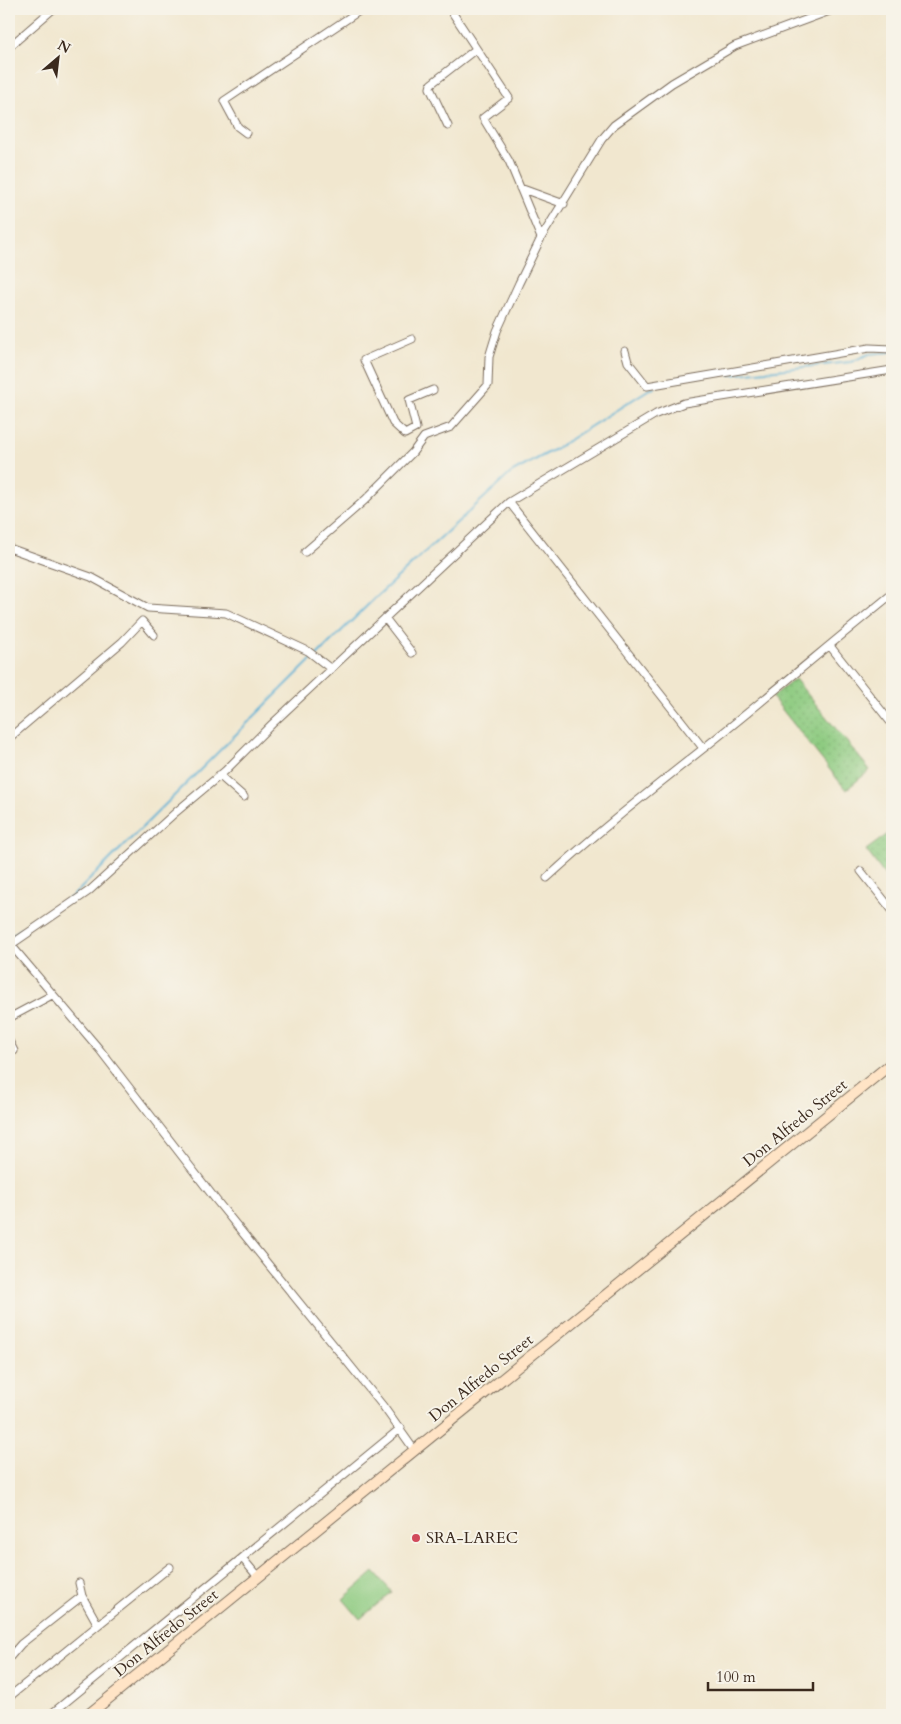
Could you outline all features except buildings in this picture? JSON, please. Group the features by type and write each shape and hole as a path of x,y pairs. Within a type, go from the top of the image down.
{"street":[{"path":"9,47 53,9"},
{"path":"246,133 238,127 224,101 362,9"},
{"path":"450,9 509,98 483,118 509,161 541,238"},
{"path":"305,552 372,493 413,452 424,437 451,427 488,385 489,357 497,331 541,238 564,204 602,139 614,125 672,83 735,46 835,9"},
{"path":"448,126 430,88 431,84 476,49"},
{"path":"520,188 564,204"},
{"path":"412,339 364,360 392,423 405,434 416,428 409,400 433,390"},
{"path":"625,351 628,362 647,386 869,348 892,349"},
{"path":"415,1451 400,1428 216,1200 100,1050 10,946 89,891 219,775 329,667 385,618 509,502 656,414 684,403 892,370"},
{"path":"509,502 704,748"},
{"path":"9,548 90,577 148,608 226,613 314,656 329,667"},
{"path":"547,878 634,806 653,786 704,748 892,594"},
{"path":"385,618 412,653"},
{"path":"9,738 122,642 142,621 154,635"},
{"path":"830,646 892,724"},
{"path":"219,775 244,797"},
{"path":"861,871 892,910"},
{"path":"9,1018 52,995"},
{"path":"9,1041 14,1051"},
{"name":"Don Alfredo Street","path":"88,1715 892,1063"},
{"path":"50,1715 243,1559 400,1428"},
{"path":"243,1559 258,1577"},
{"path":"9,1697 97,1623 170,1567"},
{"path":"79,1583 82,1596 97,1623"},
{"path":"9,1658 22,1644 82,1596"},
{"path":"9,1709 13,1715"}],"green space":[{"path":"795,679 870,770 846,790 772,697"},
{"path":"892,831 892,885 866,850"},
{"path":"374,1572 392,1592 360,1619 343,1599"}],"waterway":[{"path":"730,375 851,362 869,354 892,352"},
{"path":"317,655 376,597 511,473 555,449 654,388"},
{"path":"9,937 73,896 313,658"}],"place":[{"name":"SRA-LAREC","path":"416,1538"}]}
